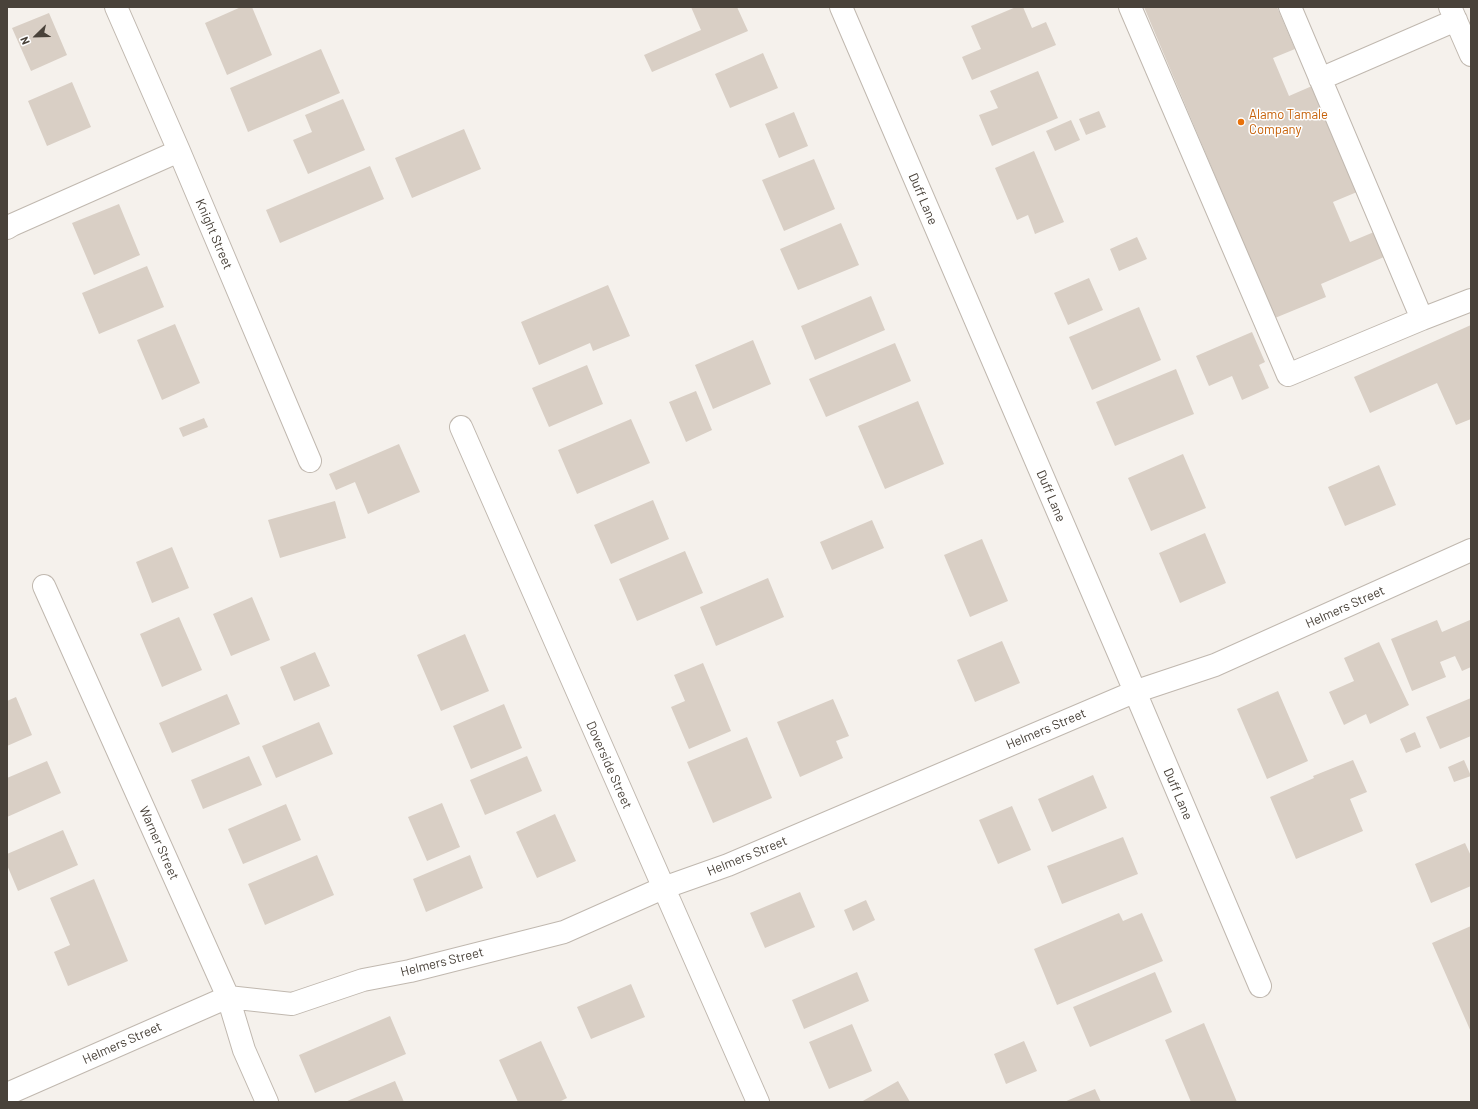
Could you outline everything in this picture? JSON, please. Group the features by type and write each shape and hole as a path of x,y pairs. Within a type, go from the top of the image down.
{"street":[{"name":"Knight Street","path":"116,7 180,151 310,461"},
{"name":"Duff Lane","path":"841,7 1116,646 1134,692 1260,986"},
{"path":"1130,7 1288,375 1471,300"},
{"path":"1290,7 1422,319"},
{"path":"1320,79 1453,14 1471,55"},
{"path":"7,228 180,151"},
{"name":"Doverside Street","path":"461,427 758,1102"},
{"name":"Helmers Street","path":"7,1094 228,997 292,1004 363,980 410,971 564,932 663,888 728,865 1134,692 1215,666 1471,550"},
{"name":"Warner Street","path":"44,586 228,997 244,1050 267,1102"}],"building":[{"path":"241,7 252,7 272,55 227,75 205,23"},
{"path":"691,7 737,7 748,31 652,72 644,55 701,30"},
{"path":"1016,7 1023,7 1032,28 1046,22 1056,45 972,80 962,57 981,49 971,26"},
{"path":"1144,7 1277,7 1295,49 1273,58 1289,96 1312,86 1357,192 1333,202 1350,242 1374,232 1384,257 1321,284 1326,297 1275,318"},
{"path":"49,13 67,55 31,71 12,28"},
{"path":"321,49 340,93 248,132 230,88"},
{"path":"763,53 778,88 730,108 715,74"},
{"path":"1038,71 1058,118 992,146 979,115 998,108 990,91"},
{"path":"72,82 91,127 47,146 28,101"},
{"path":"343,99 365,150 308,174 293,140 312,132 305,115"},
{"path":"1099,111 1106,127 1086,135 1079,119"},
{"path":"794,112 808,146 779,158 765,124"},
{"path":"1071,120 1080,140 1055,151 1046,131"},
{"path":"464,129 481,169 412,198 395,158"},
{"path":"1034,151 1064,222 1035,234 1028,215 1017,220 995,168"},
{"path":"814,159 835,209 784,231 762,180"},
{"path":"370,166 384,199 280,243 266,210"},
{"path":"119,204 140,255 94,275 72,223"},
{"path":"841,223 859,265 798,290 780,249"},
{"path":"1137,237 1147,259 1119,271 1110,249"},
{"path":"147,266 164,307 99,334 82,293"},
{"path":"1089,278 1103,310 1068,325 1054,293"},
{"path":"608,285 630,336 593,351 590,343 539,365 521,322"},
{"path":"871,296 885,330 815,360 801,326"},
{"path":"1139,307 1161,360 1092,390 1069,337"},
{"path":"175,324 200,383 162,400 137,340"},
{"path":"1471,325 1471,419 1456,425 1437,383 1370,413 1354,377"},
{"path":"1252,332 1265,362 1259,365 1269,388 1242,400 1232,376 1209,386 1196,356"},
{"path":"753,340 771,384 713,409 695,365"},
{"path":"895,343 911,381 826,417 809,379"},
{"path":"587,365 603,404 549,427 532,388"},
{"path":"1176,369 1194,414 1115,446 1096,402"},
{"path":"696,391 712,430 686,442 669,402"},
{"path":"918,401 944,464 885,489 858,426"},
{"path":"204,418 208,427 183,437 179,428"},
{"path":"631,419 650,463 577,494 558,450"},
{"path":"399,444 420,492 368,514 355,482 336,490 329,474"},
{"path":"1183,454 1206,508 1151,531 1128,478"},
{"path":"1379,465 1396,505 1345,526 1328,487"},
{"path":"653,500 669,539 611,564 594,525"},
{"path":"335,501 346,538 280,558 268,520"},
{"path":"872,520 884,548 832,570 820,542"},
{"path":"1205,533 1226,583 1180,603 1159,553"},
{"path":"982,539 1008,601 970,617 944,555"},
{"path":"172,547 189,588 152,603 136,562"},
{"path":"685,551 703,593 637,621 619,579"},
{"path":"768,578 784,617 716,646 700,607"},
{"path":"252,597 270,640 231,656 213,614"},
{"path":"179,617 202,670 162,687 140,634"},
{"path":"1437,620 1442,632 1470,620 1471,667 1462,671 1455,656 1440,662 1446,677 1412,691 1391,639"},
{"path":"465,634 489,691 441,711 417,655"},
{"path":"1002,641 1020,683 975,702 957,660"},
{"path":"1379,642 1409,705 1370,724 1366,714 1344,725 1329,692 1354,681 1344,658"},
{"path":"315,652 330,686 294,701 280,667"},
{"path":"703,663 731,731 689,749 671,707 685,701 674,675"},
{"path":"1278,691 1308,761 1267,779 1237,709"},
{"path":"227,694 240,724 172,753 159,723"},
{"path":"16,697 32,735 7,746 7,701"},
{"path":"1471,698 1471,736 1440,749 1426,717"},
{"path":"833,699 849,736 836,741 843,758 800,777 777,722"},
{"path":"504,704 522,748 471,769 453,726"},
{"path":"319,722 333,754 276,778 262,746"},
{"path":"1415,732 1421,747 1406,753 1400,739"},
{"path":"747,737 772,798 713,823 687,762"},
{"path":"249,756 262,785 203,809 191,780"},
{"path":"527,756 542,791 485,815 470,780"},
{"path":"1353,760 1367,792 1350,799 1363,831 1296,859 1270,797 1314,778 1313,776"},
{"path":"1464,760 1471,776 1454,782 1448,767"},
{"path":"47,761 61,793 7,817 7,778"},
{"path":"1093,775 1107,808 1052,832 1038,799"},
{"path":"442,803 460,847 427,861 408,817"},
{"path":"286,804 301,840 243,864 228,829"},
{"path":"1012,806 1031,850 998,864 979,820"},
{"path":"555,814 576,861 537,878 516,832"},
{"path":"63,830 78,865 18,891 7,865 7,854"},
{"path":"1123,837 1138,874 1062,904 1047,866"},
{"path":"1465,843 1471,856 1471,886 1431,903 1415,864"},
{"path":"317,855 334,895 265,925 248,884"},
{"path":"470,855 483,888 426,912 413,879"},
{"path":"94,879 128,961 68,986 54,952 70,945 50,898"},
{"path":"800,892 815,927 765,948 750,913"},
{"path":"866,900 875,920 853,931 844,910"},
{"path":"1119,913 1123,921 1142,913 1163,961 1057,1005 1034,949"},
{"path":"1471,926 1471,1032 1432,943"},
{"path":"857,972 869,1001 804,1029 792,1000"},
{"path":"1155,972 1172,1012 1090,1047 1073,1007"},
{"path":"631,984 645,1017 591,1039 577,1007"},
{"path":"390,1016 406,1054 315,1093 299,1055"},
{"path":"1204,1023 1237,1102 1191,1102 1165,1040"},
{"path":"852,1024 872,1071 829,1089 809,1042"},
{"path":"541,1041 567,1098 559,1102 518,1102 499,1060"},
{"path":"1024,1041 1037,1071 1006,1084 994,1054"},
{"path":"395,1081 404,1102 345,1102"},
{"path":"898,1081 910,1102 861,1102"},
{"path":"1095,1089 1101,1102 1064,1102"}],"place":[{"name":"Alamo Tamale Company","path":"1241,122"}]}
